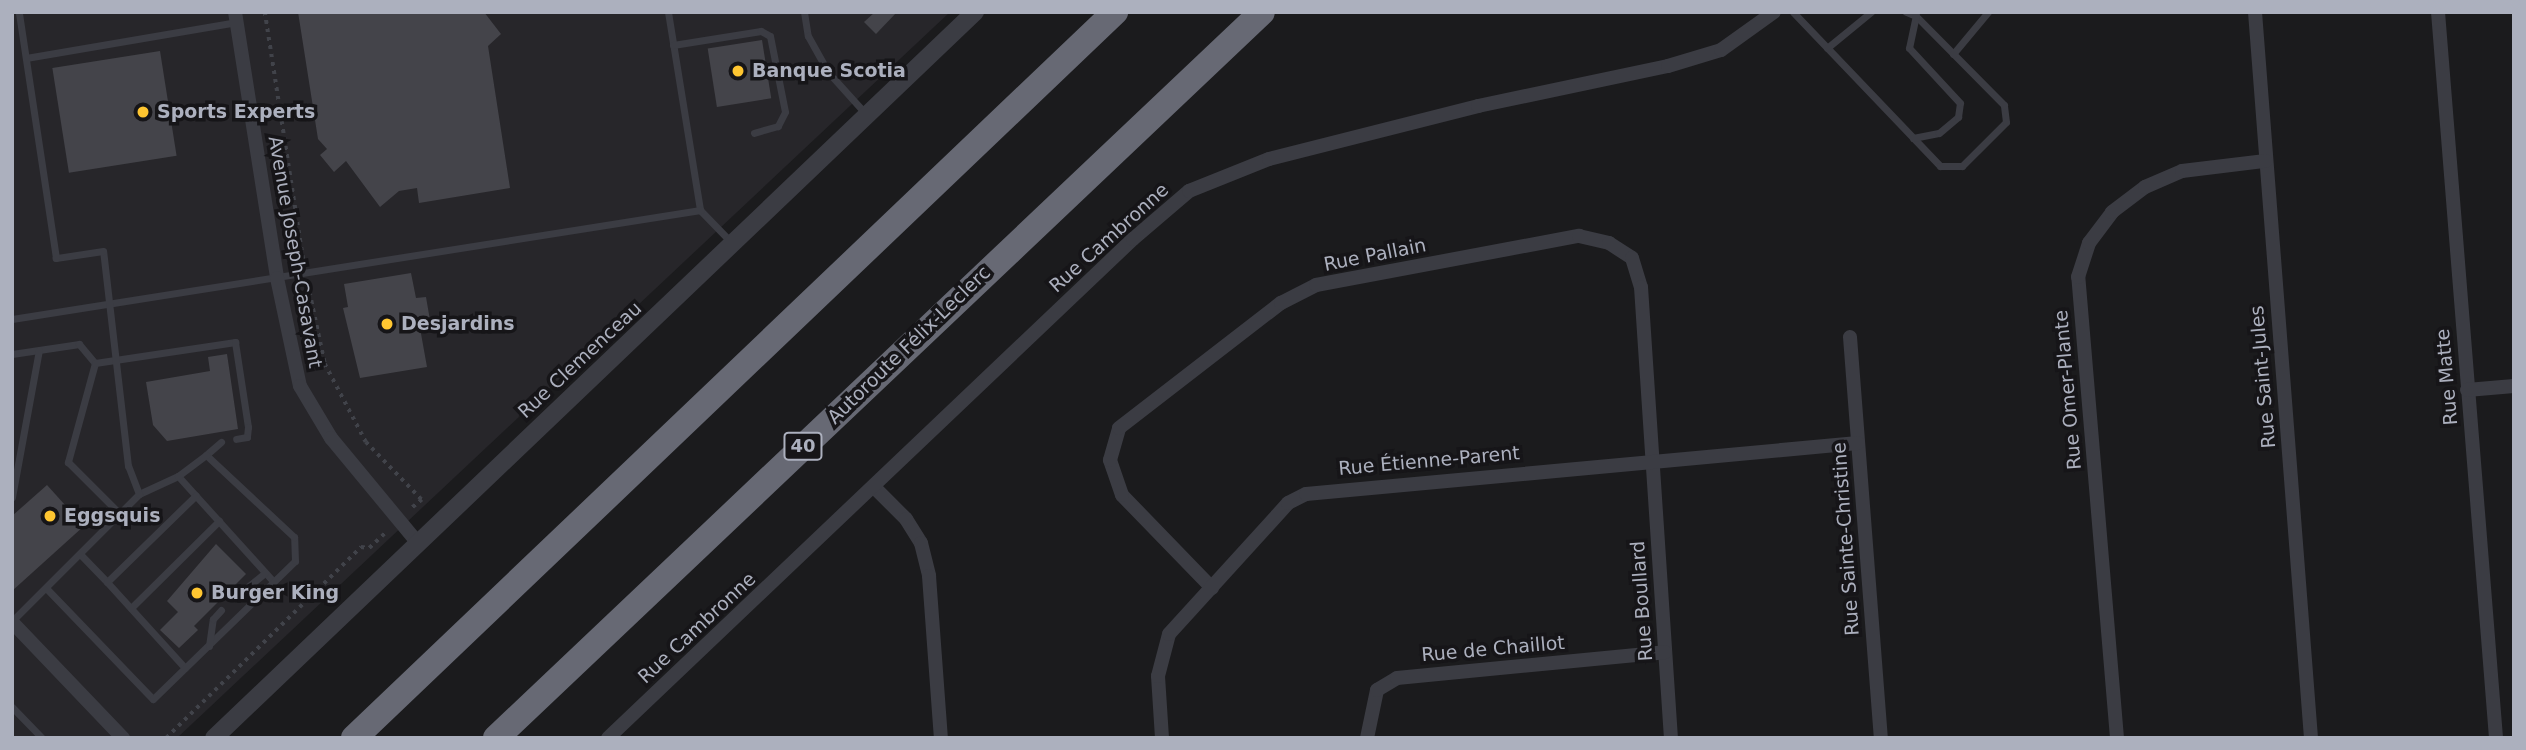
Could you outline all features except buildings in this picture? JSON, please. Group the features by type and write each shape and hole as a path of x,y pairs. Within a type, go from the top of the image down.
{"highway":[{"path":"354,738 1115,12"},
{"name":"Autoroute Félix-Leclerc","path":"496,738 1262,12"}],"street":[{"name":"Rue Clemenceau","path":"214,738 975,12"},
{"name":"Rue Cambronne","path":"617,735 1133,239 1189,191 1269,159 1478,106 1668,66 1721,50 1774,12"},
{"name":"Rue Saint-Jules","path":"2255,12 2311,738"},
{"name":"Rue Matte","path":"2438,12 2496,738"},
{"name":"Avenue Joseph-Casavant","path":"236,17 290,352 313,412 418,543"},
{"name":"Rue Omer-Plante","path":"2117,738 2078,276 2089,243 2112,212 2145,187 2182,171 2265,161"},
{"name":"Rue Pallain","path":"1212,588 1122,495 1112,476 1111,446 1119,428 1281,303 1316,285 1580,236 1609,243 1632,258 1641,287 1650,460"},
{"name":"Rue Sainte-Christine","path":"1850,337 1881,738"},
{"path":"2467,390 2514,386"},
{"name":"Rue Étienne-Parent","path":"1162,738 1161,652 1169,634 1288,503 1306,494 1650,460 1858,443"},
{"name":"Rue Boullard","path":"1650,460 1671,738"},
{"path":"874,487 906,519 921,543 929,576 941,738"},
{"path":"12,622 123,738"},
{"name":"Rue de Chaillot","path":"1367,738 1369,714 1377,690 1397,678 1665,652"}],"lane":[{"path":"19,12 56,258 103,251 128,466 139,494"},
{"path":"668,12 700,210 733,244"},
{"path":"804,12 808,36 828,72 868,116"},
{"path":"1793,12 1940,166 1962,166 2006,122 2004,105 1916,16 1906,12"},
{"path":"1827,48 1871,12"},
{"path":"1953,54 1988,12"},
{"path":"1913,138 1939,133 1958,117 1960,103 1909,48 1916,16"},
{"path":"26,58 236,17"},
{"path":"673,45 761,30 770,36 785,112 778,127 754,133"},
{"path":"12,319 700,210"},
{"path":"95,363 235,342 248,427 247,437 236,439"},
{"path":"12,354 79,344 95,363"},
{"path":"12,498 39,350"},
{"path":"95,363 68,462 120,514"},
{"path":"12,622 139,494 178,477 221,442"},
{"path":"46,588 153,699 295,561 294,537 206,455"},
{"path":"178,477 273,581"},
{"path":"107,582 196,495"},
{"path":"131,608 219,521"},
{"path":"80,554 185,668"},
{"path":"234,598 265,573"},
{"path":"209,646 213,619 221,610"},
{"path":"12,707 42,738"}],"path":[{"path":"166,738 361,547 369,548 399,520"}],"shaded area":[{"path":"12,12 950,12 177,738 12,738"}],"place":[{"name":"Banque Scotia","path":"738,71"},
{"name":"Sports Experts","path":"143,112"},
{"name":"Desjardins","path":"387,324"},
{"name":"Eggsquis","path":"50,516"},
{"name":"Burger King","path":"197,593"}]}
